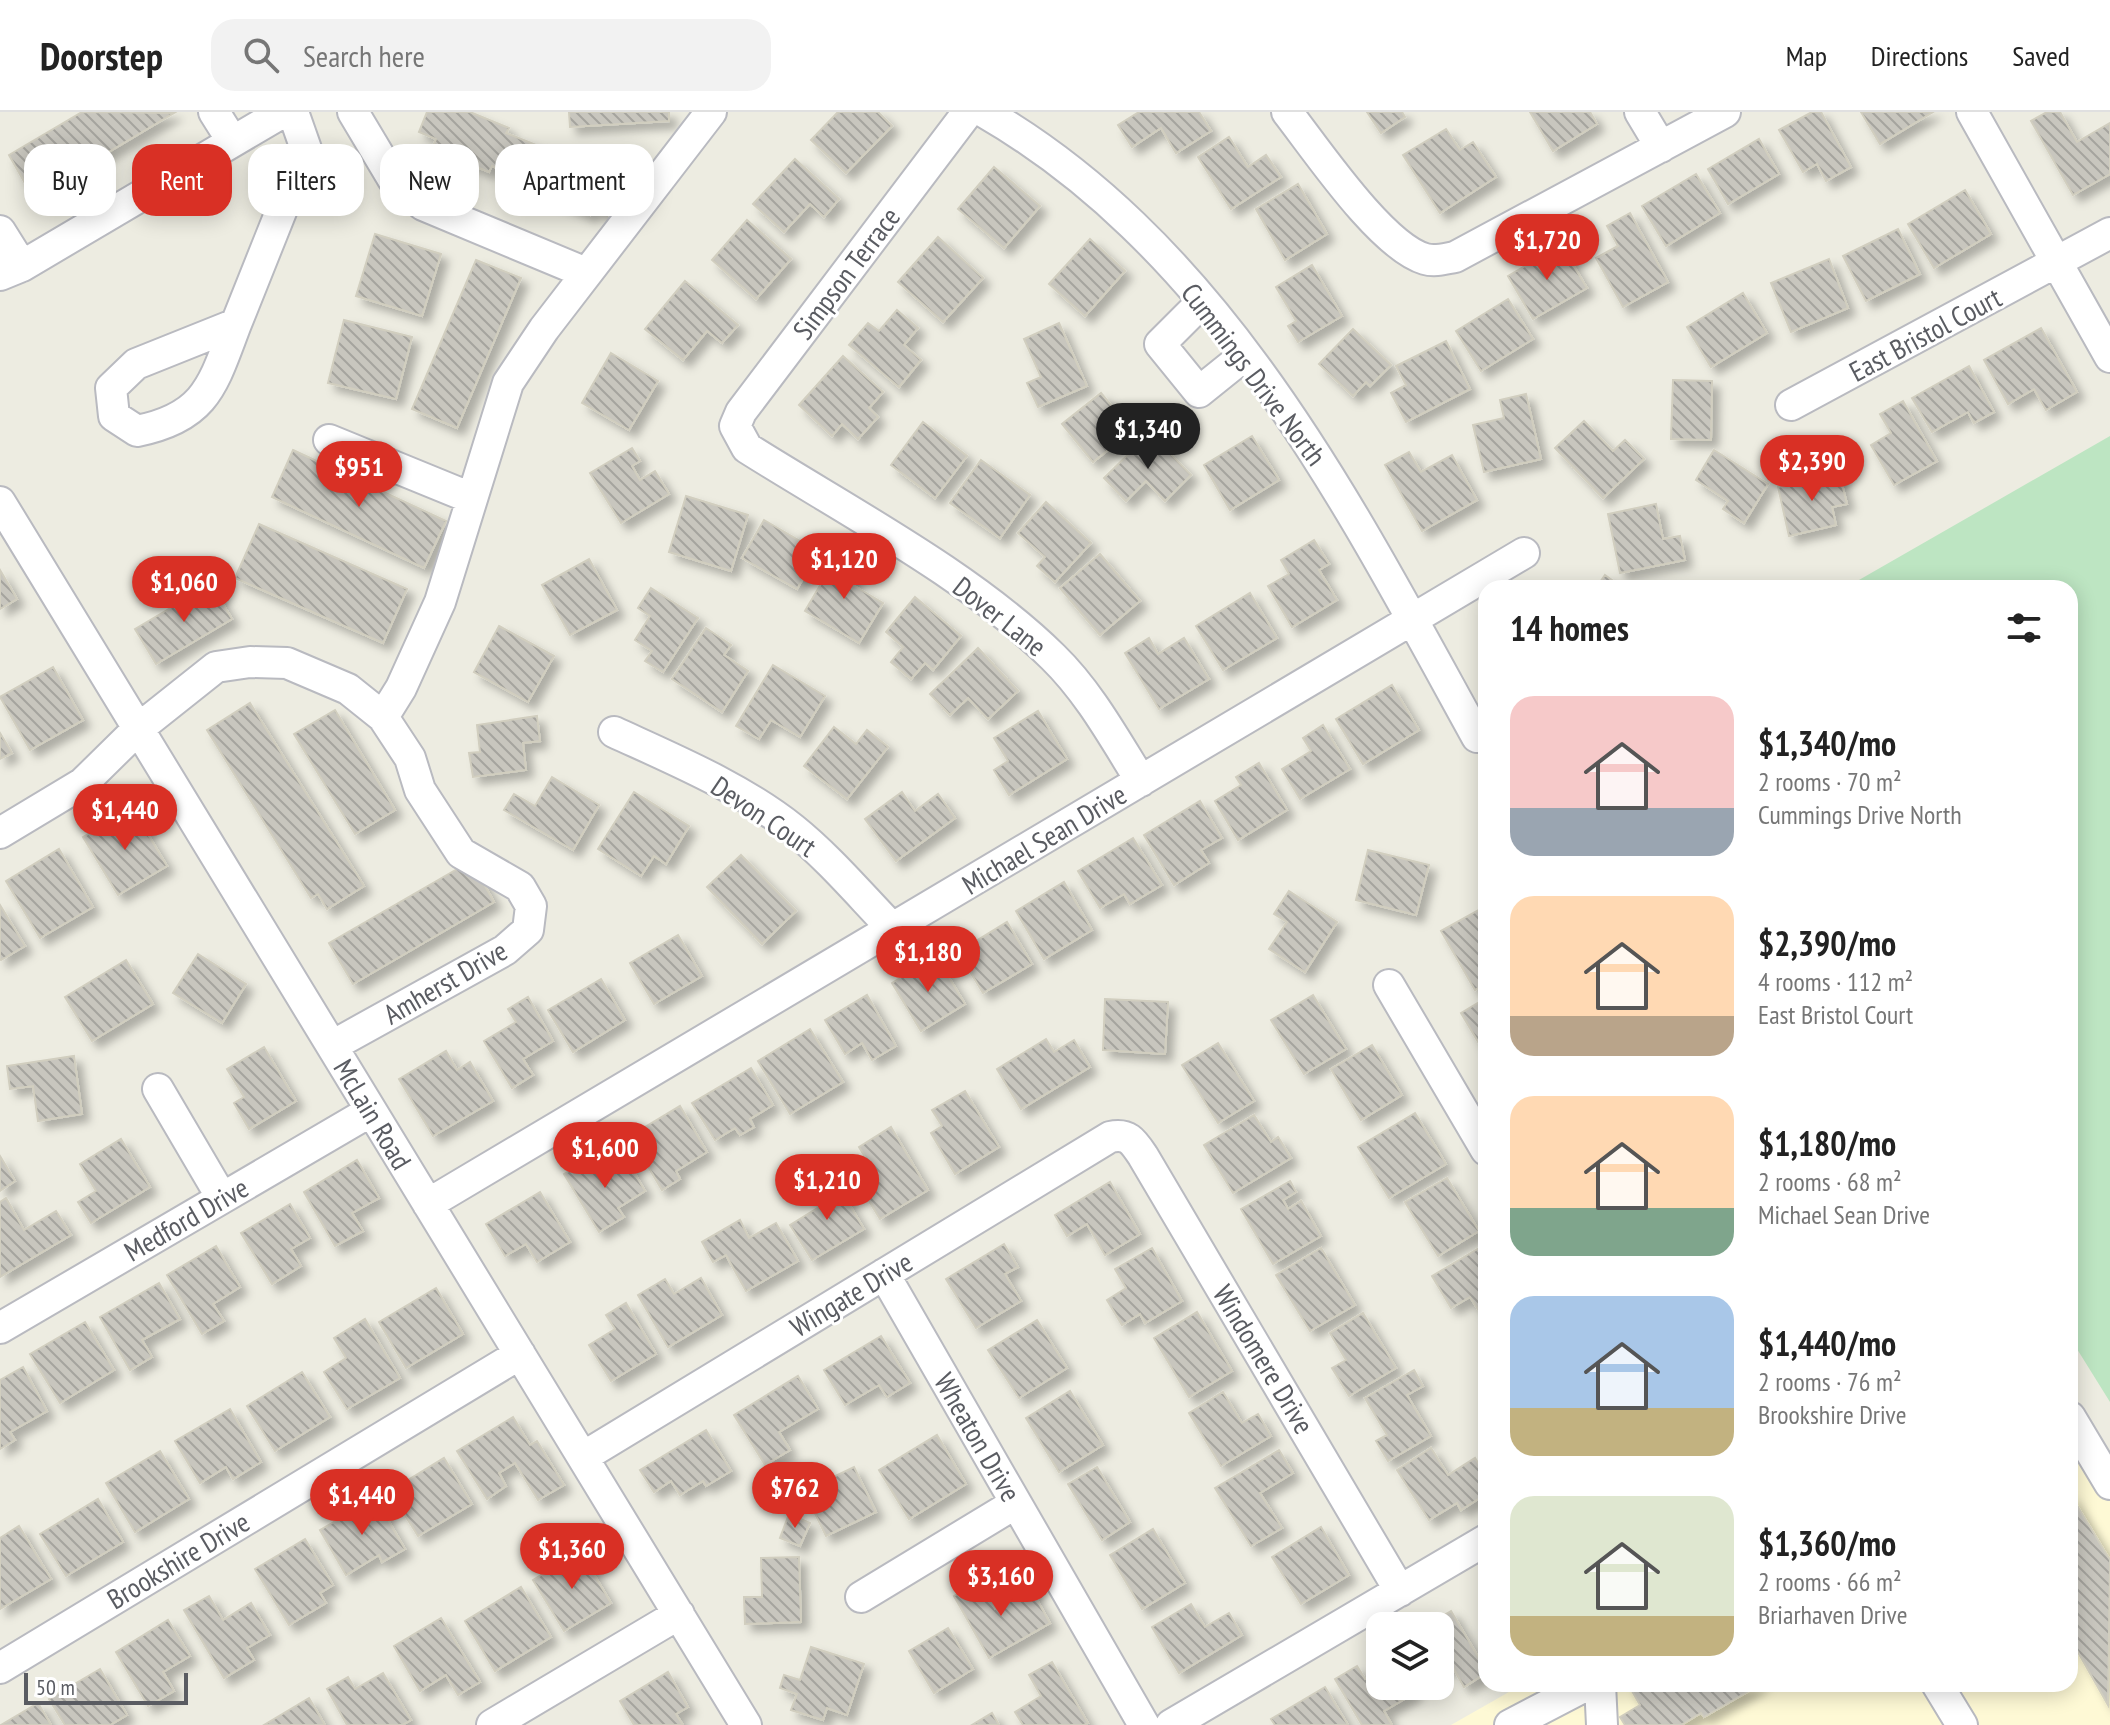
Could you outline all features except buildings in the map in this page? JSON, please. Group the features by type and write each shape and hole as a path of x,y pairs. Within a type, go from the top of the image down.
{"street":[{"path":"214,112 231,139"},
{"path":"0,231 11,271 231,139 283,112"},
{"path":"236,324 306,149 293,112"},
{"path":"353,112 393,179 423,205 586,273"},
{"path":"383,717 401,688 440,602 508,383 586,273 711,112"},
{"name":"Simpson Terrace","path":"740,439 735,426 741,412 968,112"},
{"name":"Cummings Drive North","path":"984,112 1021,133 1093,189 1203,301 1328,471 1477,737"},
{"path":"1287,112 1364,209 1402,247 1421,258 1434,261 1455,257 1725,112"},
{"path":"1640,112 1661,147"},
{"path":"1972,112 2110,357"},
{"name":"East Bristol Court","path":"1791,405 2110,233"},
{"path":"1203,301 1160,344 1199,392 1245,355"},
{"name":"Dover Lane","path":"740,439 747,448 975,592 1021,628 1084,691 1141,781"},
{"path":"329,440 471,498"},
{"name":"McLain Road","path":"0,502 746,1725"},
{"name":"Michael Sean Drive","path":"1479,580 1524,553"},
{"name":"Michael Sean Drive","path":"428,1204 1478,581"},
{"name":"Amherst Drive","path":"0,833 83,783 138,729 216,667 250,662 287,663 348,689 383,717 410,758 420,790 461,853 520,887 531,906 528,930 505,950 332,1046"},
{"name":"Devon Court","path":"614,732 683,764 790,827 822,854 893,929"},
{"path":"1389,985 1478,1136"},
{"path":"158,1089 222,1198"},
{"name":"Medford Drive","path":"0,1328 371,1111"},
{"name":"Wingate Drive","path":"583,1457 1110,1137 1121,1134"},
{"name":"Windomere Drive","path":"1121,1134 1131,1138 1143,1156 1400,1591"},
{"name":"Wheaton Drive","path":"884,1274 1144,1725"},
{"name":"Brookshire Drive","path":"0,1668 520,1354"},
{"path":"2078,1430 2110,1484"},
{"path":"861,1597 1016,1503"},
{"path":"1171,1725 1478,1545"},
{"path":"492,1725 679,1614"},
{"path":"1510,1725 1574,1692"},
{"path":"1600,1692 1602,1725"},
{"path":"1942,1692 1962,1725"}],"shaded area":[{"path":"2078,1403 2110,1456 2110,1725 1451,1725 1509,1692 2078,1692"}],"green space":[{"path":"2110,436 2110,1402 2078,1351 2078,580 1859,580"}]}
